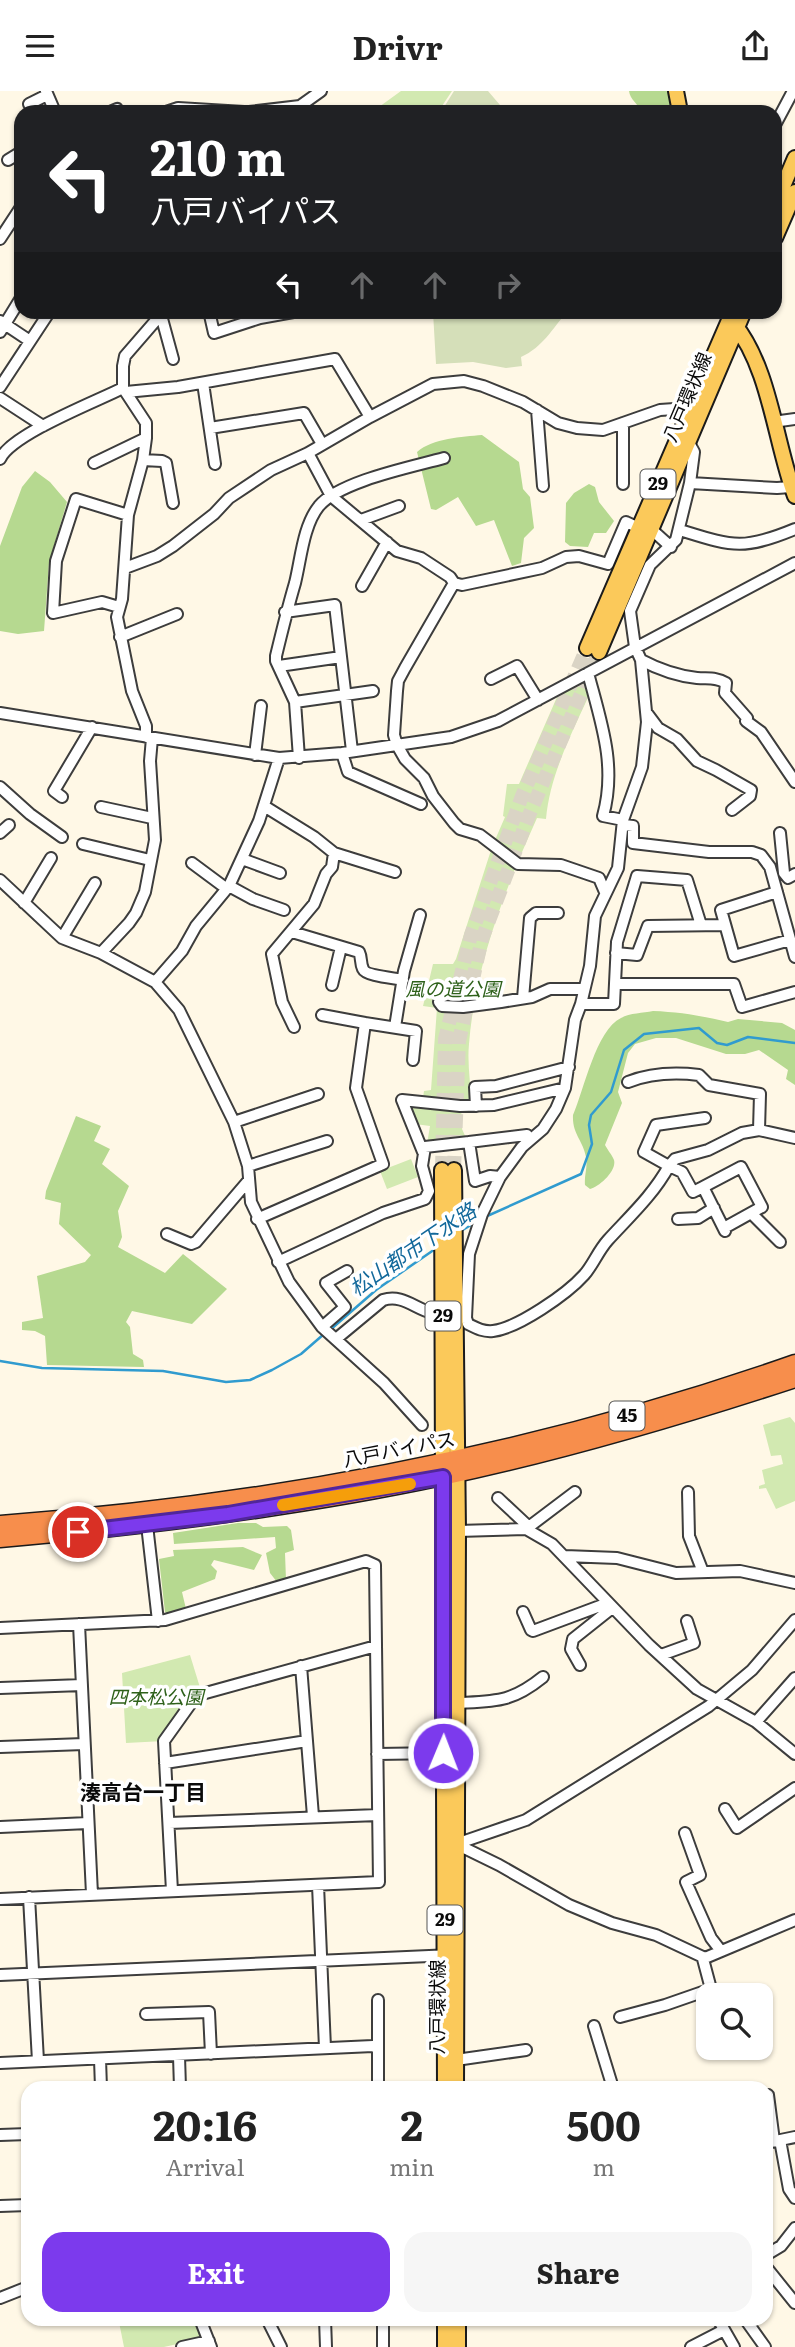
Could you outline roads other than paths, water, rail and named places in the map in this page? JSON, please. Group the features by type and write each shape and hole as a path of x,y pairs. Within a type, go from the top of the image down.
{"highway":[{"name":"八戸バイパス","path":"0,1524 243,1497 450,1469 795,1363"},
{"name":"八戸バイパス","path":"0,1539 147,1525 305,1502 602,1438 795,1379"}],"main road":[{"path":"782,189 795,159"},
{"path":"782,222 795,192"},
{"name":"八戸環状線","path":"645,528 706,402 731,319"},
{"name":"八戸環状線","path":"593,650 645,528 689,408 731,319"},
{"path":"732,319 759,368 793,491"},
{"name":"八戸環状線","path":"448,1170 454,1317 443,1753 456,2081"},
{"name":"八戸環状線","path":"445,2081 456,1844 459,1703 458,1531 450,1469"},
{"path":"445,2326 445,2347"},
{"path":"458,2326 458,2347"}],"street":[{"path":"305,105 321,91"},
{"path":"782,112 793,91"},
{"path":"29,104 46,93"},
{"path":"8,159 14,156"},
{"path":"0,239 14,218"},
{"path":"14,308 2,325 30,341"},
{"path":"0,387 45,319"},
{"path":"101,953 136,913 145,892 155,840 149,737 132,691 117,617 125,568 128,515 146,438 146,423 124,390 125,356 157,319"},
{"path":"163,319 173,359"},
{"path":"211,319 214,333 257,319"},
{"path":"0,459 4,451 43,426 124,390 203,383 335,359 370,417"},
{"path":"125,568 165,551 192,533 240,490 271,470 308,453 433,384 464,381 483,386 537,410 558,423 577,428 603,430 660,409 689,408"},
{"path":"203,383 215,464"},
{"path":"0,398 43,426"},
{"path":"537,410 543,486"},
{"path":"210,428 304,413 322,444"},
{"path":"773,422 795,419"},
{"path":"623,423 623,484"},
{"path":"94,463 146,438"},
{"path":"454,1317 482,1214 500,1178 522,1147 543,1129 565,1088 575,1020 590,966 595,916 618,868 624,823 642,767 646,712 641,660 635,647 630,611 650,565 671,547 680,530 694,453 688,441"},
{"path":"308,453 331,496 403,554 421,558 462,586 513,576 579,555 608,564 626,522 645,528 671,547"},
{"path":"299,758 295,702 276,656 285,612 314,515 331,496 354,485 444,458"},
{"path":"143,460 166,463 173,503"},
{"path":"690,482 793,491"},
{"path":"119,607 102,602 52,613 56,561 76,499 128,515"},
{"path":"361,520 400,506"},
{"path":"680,530 737,546 767,540 795,529"},
{"path":"362,586 387,541"},
{"path":"0,713 279,758 299,758 451,737 475,730 538,701 795,563"},
{"path":"454,583 398,681 394,735 397,745 460,829 480,835 518,864 561,865 599,878 605,892"},
{"path":"285,612 335,605 345,695 348,772 421,804"},
{"path":"120,638 177,614"},
{"path":"279,666 341,657"},
{"path":"641,660 654,667 695,677 718,678 726,683 724,693 747,718 746,721 761,732 795,782"},
{"path":"491,679 517,666 538,701"},
{"path":"588,673 604,736 609,776 609,794 603,816 633,826 633,843 709,852 752,852 761,855 770,867 795,957"},
{"path":"295,702 373,691"},
{"path":"255,755 261,706"},
{"path":"646,712 658,728 677,739 697,761 751,790 750,796 732,810"},
{"path":"62,797 54,791 92,727"},
{"path":"155,982 182,951 196,926 228,887 264,806 279,758"},
{"path":"0,787 30,814 62,837"},
{"path":"264,806 314,837 334,853 395,872"},
{"path":"101,807 152,818"},
{"path":"0,833 9,825"},
{"path":"780,833 784,873 788,878 794,878"},
{"path":"83,844 150,860"},
{"path":"294,1027 282,1002 272,954 314,904 332,867 334,853"},
{"path":"24,903 51,858"},
{"path":"242,859 280,873"},
{"path":"192,863 228,887 284,910"},
{"path":"581,1004 614,1004 617,942 637,876 687,880 701,925"},
{"path":"0,880 62,938 101,953 155,982 186,1022 234,1122 248,1166 251,1202 289,1282 322,1327 384,1383 422,1425"},
{"path":"62,938 95,883"},
{"path":"777,892 721,910 725,925 734,956 790,940"},
{"path":"523,998 530,918 536,913 558,913"},
{"path":"395,1027 403,980 420,915"},
{"path":"616,953 637,955 649,926 725,925"},
{"path":"292,932 359,952 362,968 367,973 403,980"},
{"path":"332,985 341,947"},
{"path":"615,984 734,984 742,1007 795,992"},
{"path":"439,1002 442,1006 463,1007 523,998 550,989 584,989"},
{"path":"322,1015 416,1031 413,1060"},
{"path":"257,1219 383,1164 356,1087 365,1023"},
{"path":"475,1106 475,1087 496,1086 569,1067"},
{"path":"628,1083 640,1077 675,1072 699,1075 709,1085 761,1094 759,1130"},
{"path":"423,1152 402,1100 460,1106 494,1105 565,1088"},
{"path":"234,1122 318,1094"},
{"path":"703,1187 724,1229 762,1207 741,1167 693,1192 682,1173 643,1151 656,1125 705,1118"},
{"path":"336,1339 383,1300 391,1297 400,1298 429,1313 454,1317 482,1331 495,1331 521,1321 585,1274 598,1251 631,1214 640,1208 675,1159 708,1150 742,1133 759,1130 795,1138"},
{"path":"278,1262 383,1213 425,1199 429,1191 422,1166 425,1147 527,1135"},
{"path":"248,1166 327,1141"},
{"path":"469,1142 475,1181 490,1176 500,1178"},
{"path":"167,1234 191,1244 196,1242 249,1180"},
{"path":"678,1219 698,1218 714,1208"},
{"path":"751,1213 780,1242"},
{"path":"322,1327 345,1307 326,1283 347,1271"},
{"path":"458,1531 528,1528 575,1492"},
{"path":"688,1492 689,1536 703,1573"},
{"path":"498,1498 528,1528 565,1556 610,1605 697,1689 756,1722 795,1754"},
{"path":"147,1525 158,1621"},
{"path":"565,1556 617,1558 676,1573 740,1571 795,1583"},
{"path":"0,1628 158,1621 366,1561 375,1565 379,1882 0,1899"},
{"path":"523,1612 533,1630 610,1605"},
{"path":"580,1665 571,1649 573,1639 610,1605"},
{"path":"456,1844 526,1820 718,1700 751,1670 795,1620"},
{"path":"661,1655 694,1643 687,1621"},
{"path":"79,1624 92,1894"},
{"path":"172,1891 164,1741 194,1699 202,1694 376,1646"},
{"path":"301,1666 313,1817"},
{"path":"459,1703 495,1702 525,1691 543,1677"},
{"path":"756,1722 795,1678"},
{"path":"0,1688 82,1685"},
{"path":"785,1745 795,1736"},
{"path":"166,1763 307,1741"},
{"path":"0,1747 85,1744"},
{"path":"377,1754 443,1753"},
{"path":"725,1809 737,1828 795,1788"},
{"path":"169,1823 378,1815"},
{"path":"0,1826 88,1823"},
{"path":"685,1833 700,1875 686,1882 711,1938 721,1951"},
{"path":"456,1844 569,1905 612,1923 656,1935 705,1958 795,1920"},
{"path":"318,1885 325,2048"},
{"path":"29,1898 37,2061"},
{"path":"0,1975 451,1955"},
{"path":"620,2017 711,1989 703,1959 705,1958"},
{"path":"377,2000 378,2081"},
{"path":"146,2014 209,2012 211,2054"},
{"path":"594,2027 611,2081"},
{"path":"0,2063 373,2046 377,2049"},
{"path":"456,2060 526,2050"},
{"path":"179,2056 180,2081"},
{"path":"100,2059 101,2081"},
{"path":"0,2135 21,2134"},
{"path":"795,2137 774,2142 789,2189 795,2199"},
{"path":"0,2206 21,2205"},
{"path":"773,2251 781,2246 795,2228"},
{"path":"773,2283 791,2289 795,2304"},
{"path":"0,2298 21,2290"},
{"path":"182,2347 210,2344 203,2326"},
{"path":"270,2326 281,2347"},
{"path":"325,2326 326,2347"},
{"path":"383,2326 383,2347"},
{"path":"722,2326 734,2347"},
{"path":"751,2326 765,2347"},
{"path":"691,2347 724,2330"}],"waterway":[{"name":"松山都市下水路","path":"485,1217 581,1174 592,1144 589,1125 591,1115 611,1092 624,1050 644,1034 699,1028 717,1043 727,1045 748,1037 795,1043"},
{"name":"松山都市下水路","path":"461,1231 476,1222"},
{"name":"松山都市下水路","path":"330,1330 376,1290 438,1247"},
{"name":"松山都市下水路","path":"0,1361 42,1368 163,1371 226,1382 250,1380 272,1370 301,1354 324,1334"}],"tunnel":[{"path":"442,1170 445,1039 471,935 522,796 587,648"},
{"path":"454,1170 459,1041 482,939 530,813 599,652"}],"district":[{"name":"湊高台一丁目","path":"143,1793"}],"park label":[{"name":"風の道公園","path":"453,989"},
{"name":"四本松公園","path":"156,1697"}]}
